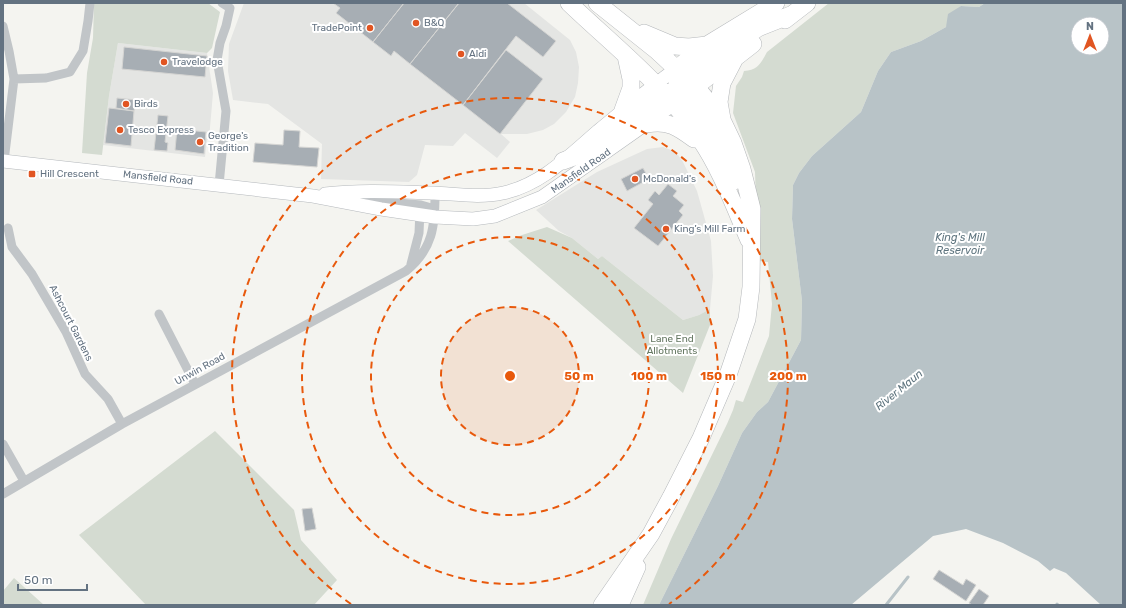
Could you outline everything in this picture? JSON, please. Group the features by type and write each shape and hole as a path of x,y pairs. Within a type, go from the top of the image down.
{"highway":[{"path":"569,3 626,56 676,86 722,120"},
{"path":"584,3 676,86 691,126 706,148 724,181 751,244"},
{"path":"597,3 656,50 676,86 716,140 726,159 734,180 736,211"},
{"name":"Mansfield Road","path":"676,86 707,45 776,3"},
{"name":"Mansfield Road","path":"735,58 807,3"},
{"path":"563,161 593,150 676,86 758,28 793,14"},
{"path":"625,26 675,46 689,47 707,45"},
{"path":"623,110 631,88 631,80 626,56"},
{"path":"620,605 651,534 687,468 701,438 728,375 747,319 751,287 752,209 742,169 733,143 722,120 719,102 720,88 735,58"},
{"path":"647,124 659,122 677,126 706,148"},
{"path":"602,605 651,534"}],"main road":[{"name":"Mansfield Road","path":"4,161 313,196 381,209 421,204 435,194 465,196 491,195 504,193 531,184 550,172 623,110 735,58"},
{"name":"Mansfield Road","path":"313,196 349,191 421,204 435,216 474,218 495,216 542,197 647,124 676,86"}],"street":[{"path":"14,79 46,78 70,72 83,51 90,3"},
{"path":"219,185 226,112 217,60 220,43 226,26 226,6"},
{"path":"3,26 14,79 4,161"},
{"name":"Unwin Road","path":"3,494 122,424 406,271 424,252 431,238 435,216 435,194"},
{"path":"410,267 419,233 421,204"},
{"name":"Ashcourt Gardens","path":"8,228 12,247 32,274 66,332 85,374 108,398 122,424"},
{"path":"159,314 195,384"},
{"path":"3,444 24,481"}],"shaded area":[{"path":"244,3 524,3 570,40 576,52 579,67 575,97 566,112 554,124 543,130 527,134 501,134 510,142 497,158 465,133 453,146 425,145 417,175 409,182 321,179 322,144 268,104 233,100 228,71 229,44"},
{"path":"118,43 207,53 213,93 209,139 207,140 205,157 103,145"},
{"path":"663,147 678,155 683,162 697,191 711,241 713,276 710,309 699,315 683,320 602,256 598,259 572,238 559,231 536,210 597,172 647,149"}],"green space":[{"path":"94,3 208,3 220,12 212,48 207,53 118,43 109,96 102,155 82,153 87,73 93,38"},
{"path":"829,3 985,3 979,7 961,6 946,27 921,41 891,52 878,71 861,112 812,156 799,173 793,185 792,219 802,301 801,340 768,402 757,412 742,433 718,486 659,605 643,605 671,539 727,424 736,400 743,402 769,336 772,304 768,262 758,261 755,172 733,113 736,86 744,71 753,69 761,63 767,52"},
{"name":"Lane End Allotments","path":"547,227 572,238 598,259 602,256 683,320 699,315 710,309 710,325 683,393 508,241"},
{"path":"215,431 294,510 301,540 337,580 314,605 146,605 79,535"},
{"path":"14,578 44,605 3,605 3,591"}],"water":[{"name":"King's Mill Reservoir","path":"985,3 1123,3 1123,605 1101,605 1066,573 1054,568 1050,571 1038,561 1003,543 966,529 933,536 851,605 659,605 718,486 742,433 757,412 768,402 801,340 802,301 792,219 793,185 799,173 812,156 861,112 878,71 891,52 921,41 946,27 948,14 961,6 979,7"}],"building":[{"name":"TradePoint","path":"333,3 404,3 373,42 336,13 340,8"},
{"name":"B&Q","path":"404,3 459,3 410,64 394,51 391,56 373,42"},
{"name":"Aldi","path":"459,3 507,3 556,41 543,57 516,36 463,105 410,64"},
{"name":"Travelodge","path":"124,47 207,56 205,77 122,69"},
{"path":"506,50 543,79 500,134 463,105"},
{"name":"Birds","path":"117,98 136,100 134,111 116,108"},
{"name":"Tesco Express","path":"109,108 134,111 131,146 105,143"},
{"path":"158,115 168,116 165,142 168,143 167,151 154,150"},
{"path":"177,129 206,132 204,154 175,150"},
{"path":"284,130 300,131 299,147 319,148 317,167 253,162 255,143 283,145"},
{"name":"McDonald's","path":"643,168 649,179 627,191 621,179"},
{"path":"668,184 677,191 673,196 684,205 679,211 683,215 658,246 634,228 653,204 648,200 655,191 659,195"},
{"path":"312,508 316,529 305,531 302,509"},
{"path":"939,570 963,585 966,579 976,585 966,601 933,579"},
{"path":"979,589 989,596 983,605 972,605 969,603"}],"waterway":[{"path":"886,605 908,577"}],"place":[{"name":"B&Q","path":"416,23"},
{"name":"TradePoint","path":"370,28"},
{"name":"Aldi","path":"461,54"},
{"name":"Travelodge","path":"164,62"},
{"name":"Birds","path":"126,104"},
{"name":"Tesco Express","path":"120,130"},
{"name":"George's Tradition","path":"200,142"},
{"name":"Hill Crescent","path":"32,174"},
{"name":"McDonald's","path":"635,179"},
{"name":"King's Mill Farm","path":"666,229"}],"water label":[{"name":"River Maun","path":"899,390"}]}
